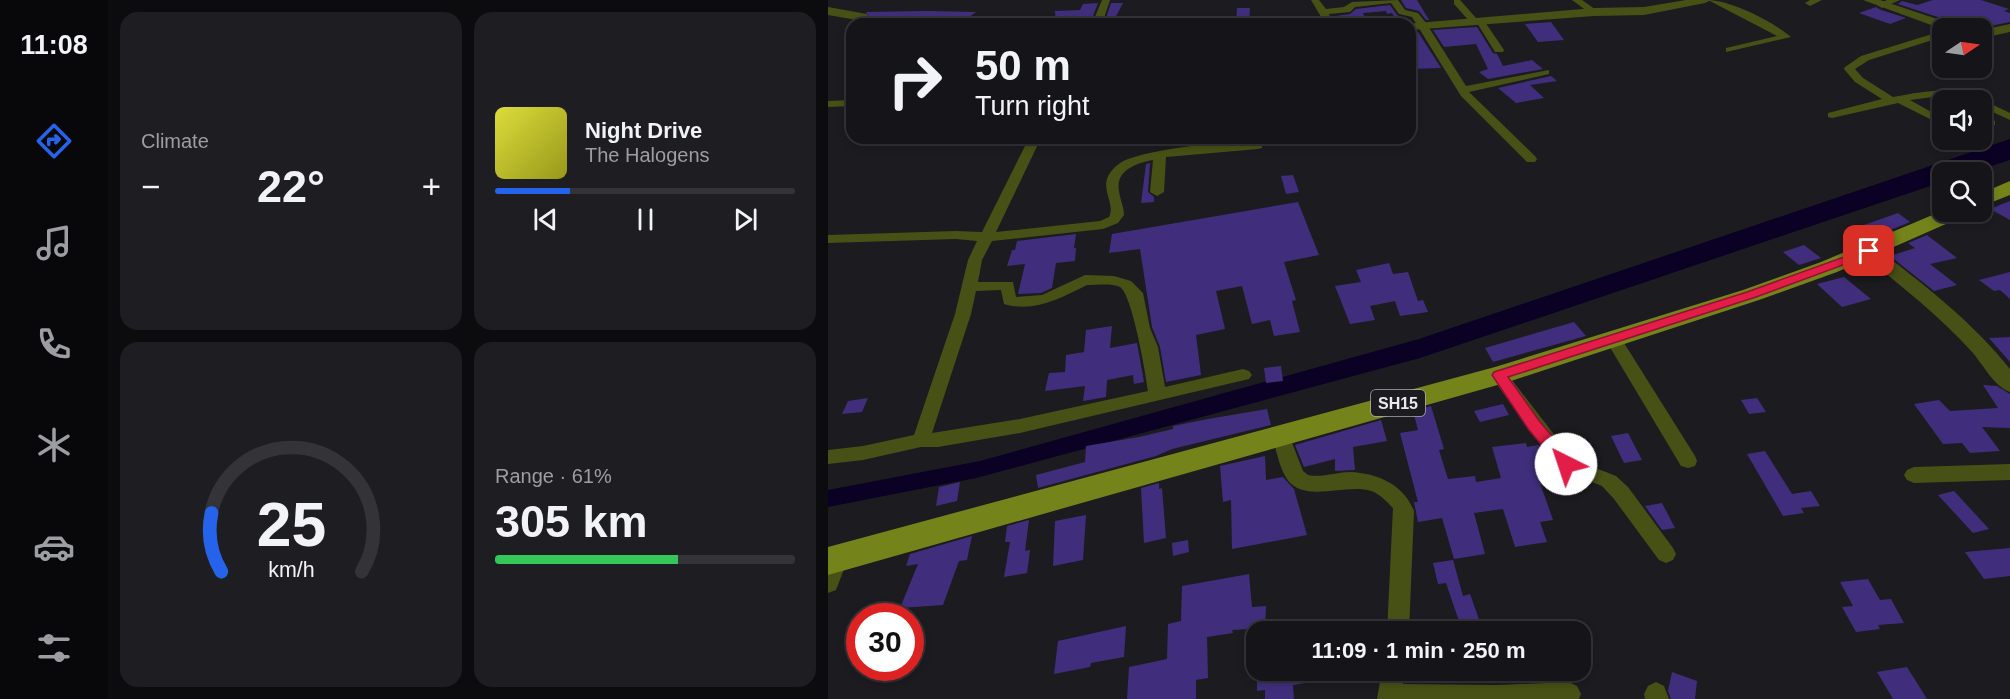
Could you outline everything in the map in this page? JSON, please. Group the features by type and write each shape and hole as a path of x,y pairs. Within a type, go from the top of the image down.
{"main road":[{"path":"1992,195 2010,187"},
{"name":"SH15","path":"831,568 1281,435 1499,375 1751,295 1869,251 1934,222"}],"street":[{"path":"1099,18 1106,0"},
{"path":"1315,0 1326,18"},
{"path":"1324,12 1345,10 1352,5 1393,0 1402,12 1415,15 1416,18"},
{"path":"1576,0 1594,12"},
{"path":"1418,26 1594,12 1644,11 1705,0 1745,14 1786,37 1730,50"},
{"path":"1869,0 1932,22"},
{"path":"1882,5 1896,0"},
{"path":"1457,2 1477,21 1499,50"},
{"path":"828,11 863,18"},
{"path":"1418,26 1445,59 1462,90 1532,159"},
{"path":"1992,32 2010,28"},
{"path":"1932,37 1865,58 1849,69 1859,80 1932,117"},
{"path":"1462,90 1545,72"},
{"path":"1832,116 1932,94"},
{"path":"828,104 846,103"},
{"path":"1992,109 2010,117"},
{"path":"921,440 953,344 975,260 1032,144"},
{"path":"828,239 956,235 986,237 1110,223 1119,212 1110,187 1114,175 1132,160 1216,147 1258,145"},
{"path":"1157,192 1160,155"},
{"path":"1869,251 1950,319 1997,366 2010,384"},
{"path":"968,287 1008,285 1009,301 1016,303 1046,299 1085,280 1114,281 1126,284 1135,293 1142,328 1150,347 1157,394"},
{"path":"1612,339 1688,461"},
{"path":"828,457 863,453 921,440 937,441 983,433 1243,375"},
{"path":"1499,375 1566,464 1609,481 1621,493 1666,554"},
{"path":"1281,435 1295,475 1303,482 1313,484 1351,480 1378,484 1401,503 1404,511 1399,621"},
{"path":"1914,475 2010,472"},
{"path":"1392,681 1390,697 1498,697 1569,694"}],"shaded area":[{"path":"2010,139 2010,160 1992,166 1992,162 1942,162 1977,150 1992,150 1992,145"},
{"path":"1932,165 1932,185 1420,358 976,478 828,507 828,490 980,461 1419,339"}],"building":[{"path":"1401,0 1417,0 1429,20 1426,20 1419,11 1406,8"},
{"path":"1933,0 1981,0 2009,9 2004,11 2010,13 2010,22 1992,26 1992,18 1941,18 1898,4 1902,1 1917,5"},
{"path":"1098,3 1092,18 1056,18 1055,11 1080,10 1083,4"},
{"path":"1111,3 1123,3 1115,18 1106,18"},
{"path":"1390,5 1397,15 1404,18 1395,18 1392,13 1387,14 1386,11 1363,13 1365,18 1337,18 1336,16 1350,14 1356,9"},
{"path":"1876,7 1906,18 1890,24 1859,13"},
{"path":"1237,8 1250,8 1249,18 1236,18"},
{"path":"866,12 976,12 968,18 869,18"},
{"path":"1551,22 1564,40 1538,42 1525,24"},
{"path":"1477,27 1503,66 1532,60 1543,69 1488,79 1479,72 1488,69 1476,44 1444,47 1433,30"},
{"path":"1416,32 1418,32 1441,68 1416,69"},
{"path":"1551,76 1557,81 1530,85 1544,98 1516,103 1498,88"},
{"path":"1150,163 1148,192 1154,197 1154,202 1141,203 1146,164"},
{"path":"1293,175 1299,192 1286,194 1281,176"},
{"path":"2010,201 2010,220 1992,210"},
{"path":"1298,202 1319,255 1284,262 1296,300 1292,301 1300,332 1274,336 1270,320 1252,324 1242,286 1216,291 1225,329 1196,335 1201,375 1166,382 1160,347 1152,327 1140,249 1109,253 1112,234"},
{"path":"1898,213 1910,222 1866,240 1850,230"},
{"path":"1076,234 1075,261 1056,263 1052,288 1041,293 1018,294 1025,264 1007,266 1017,241"},
{"path":"1927,235 1957,258 1930,264 1957,285 1934,291 1890,256 1915,248 1908,243"},
{"path":"1804,245 1821,258 1799,265 1783,252"},
{"path":"1868,262 1879,271 1852,276 1850,269"},
{"path":"1389,263 1393,274 1408,272 1418,301 1423,300 1428,312 1400,316 1395,301 1370,306 1375,320 1350,324 1335,286 1361,282 1356,270"},
{"path":"2010,272 2010,299 2000,290 1994,291 1979,280"},
{"path":"1844,277 1871,299 1842,307 1817,284"},
{"path":"1574,322 1586,336 1493,362 1485,348"},
{"path":"1112,326 1110,348 1137,343 1144,382 1134,384 1133,375 1107,380 1106,397 1083,401 1085,386 1045,391 1049,373 1065,372 1066,355 1084,352 1086,330"},
{"path":"2010,337 2010,362 1989,338"},
{"path":"1281,366 1283,381 1266,383 1264,368"},
{"path":"1983,385 1997,386 2010,394 2010,428 1982,427 2000,451 1970,453 1962,443 1943,444 1914,404 1939,400 1950,411 1998,408"},
{"path":"868,398 862,412 842,414 848,401"},
{"path":"1757,398 1766,412 1749,414 1741,400"},
{"path":"1503,404 1509,415 1480,422 1474,411"},
{"path":"1431,406 1444,449 1439,450 1448,479 1475,476 1476,482 1501,478 1492,447 1526,443 1527,447 1539,445 1552,468 1544,468 1547,483 1540,483 1553,520 1540,522 1547,542 1515,547 1503,509 1474,513 1485,554 1454,559 1442,518 1418,522 1414,502 1418,502 1400,433 1418,430 1413,411"},
{"path":"1267,409 1271,425 1172,449 1156,456 1038,488 1036,475 1085,462 1086,446 1139,437 1173,429 1173,426"},
{"path":"1381,420 1387,441 1353,447 1355,470 1335,471 1335,459 1304,467 1295,445"},
{"path":"1628,433 1642,460 1624,463 1611,436"},
{"path":"1765,451 1792,494 1811,491 1820,506 1801,508 1804,513 1783,516 1747,454"},
{"path":"1265,456 1266,480 1283,477 1294,489 1307,535 1232,549 1231,500 1223,502 1220,466"},
{"path":"960,482 957,501 936,506 939,487"},
{"path":"1159,483 1159,489 1162,488 1166,538 1144,543 1141,488"},
{"path":"1954,491 1989,529 1973,533 1938,495"},
{"path":"1662,503 1675,528 1662,530 1645,506"},
{"path":"1086,515 1083,560 1053,566 1055,521"},
{"path":"1029,520 1025,551 1030,550 1027,573 1004,577 1010,542 1005,542 1007,526"},
{"path":"972,536 967,560 959,561 943,605 924,606 924,603 902,603 918,564 906,566 910,554"},
{"path":"1188,540 1189,552 1173,556 1172,543"},
{"path":"2010,548 2010,576 1984,579 1965,552"},
{"path":"1453,560 1463,596 1470,594 1480,621 1459,621 1446,583 1438,584 1433,563"},
{"path":"1249,574 1252,607 1266,606 1265,621 1246,621 1246,629 1232,630 1233,633 1207,637 1208,678 1196,680 1196,699 1127,699 1129,667 1167,659 1168,624 1181,621 1182,586"},
{"path":"1868,579 1880,600 1891,599 1904,623 1878,625 1880,629 1856,632 1842,607 1853,606 1840,582"},
{"path":"1126,626 1124,657 1091,663 1090,667 1054,674 1058,641"},
{"path":"1907,667 1927,699 1893,699 1877,672"},
{"path":"1672,672 1697,681 1695,699 1671,699 1668,691"},
{"path":"1257,681 1318,681 1293,685 1294,699 1265,699 1265,690 1257,691"}],"route":[{"path":"1566,464 1535,426 1499,375 1751,295 1869,251"}]}
